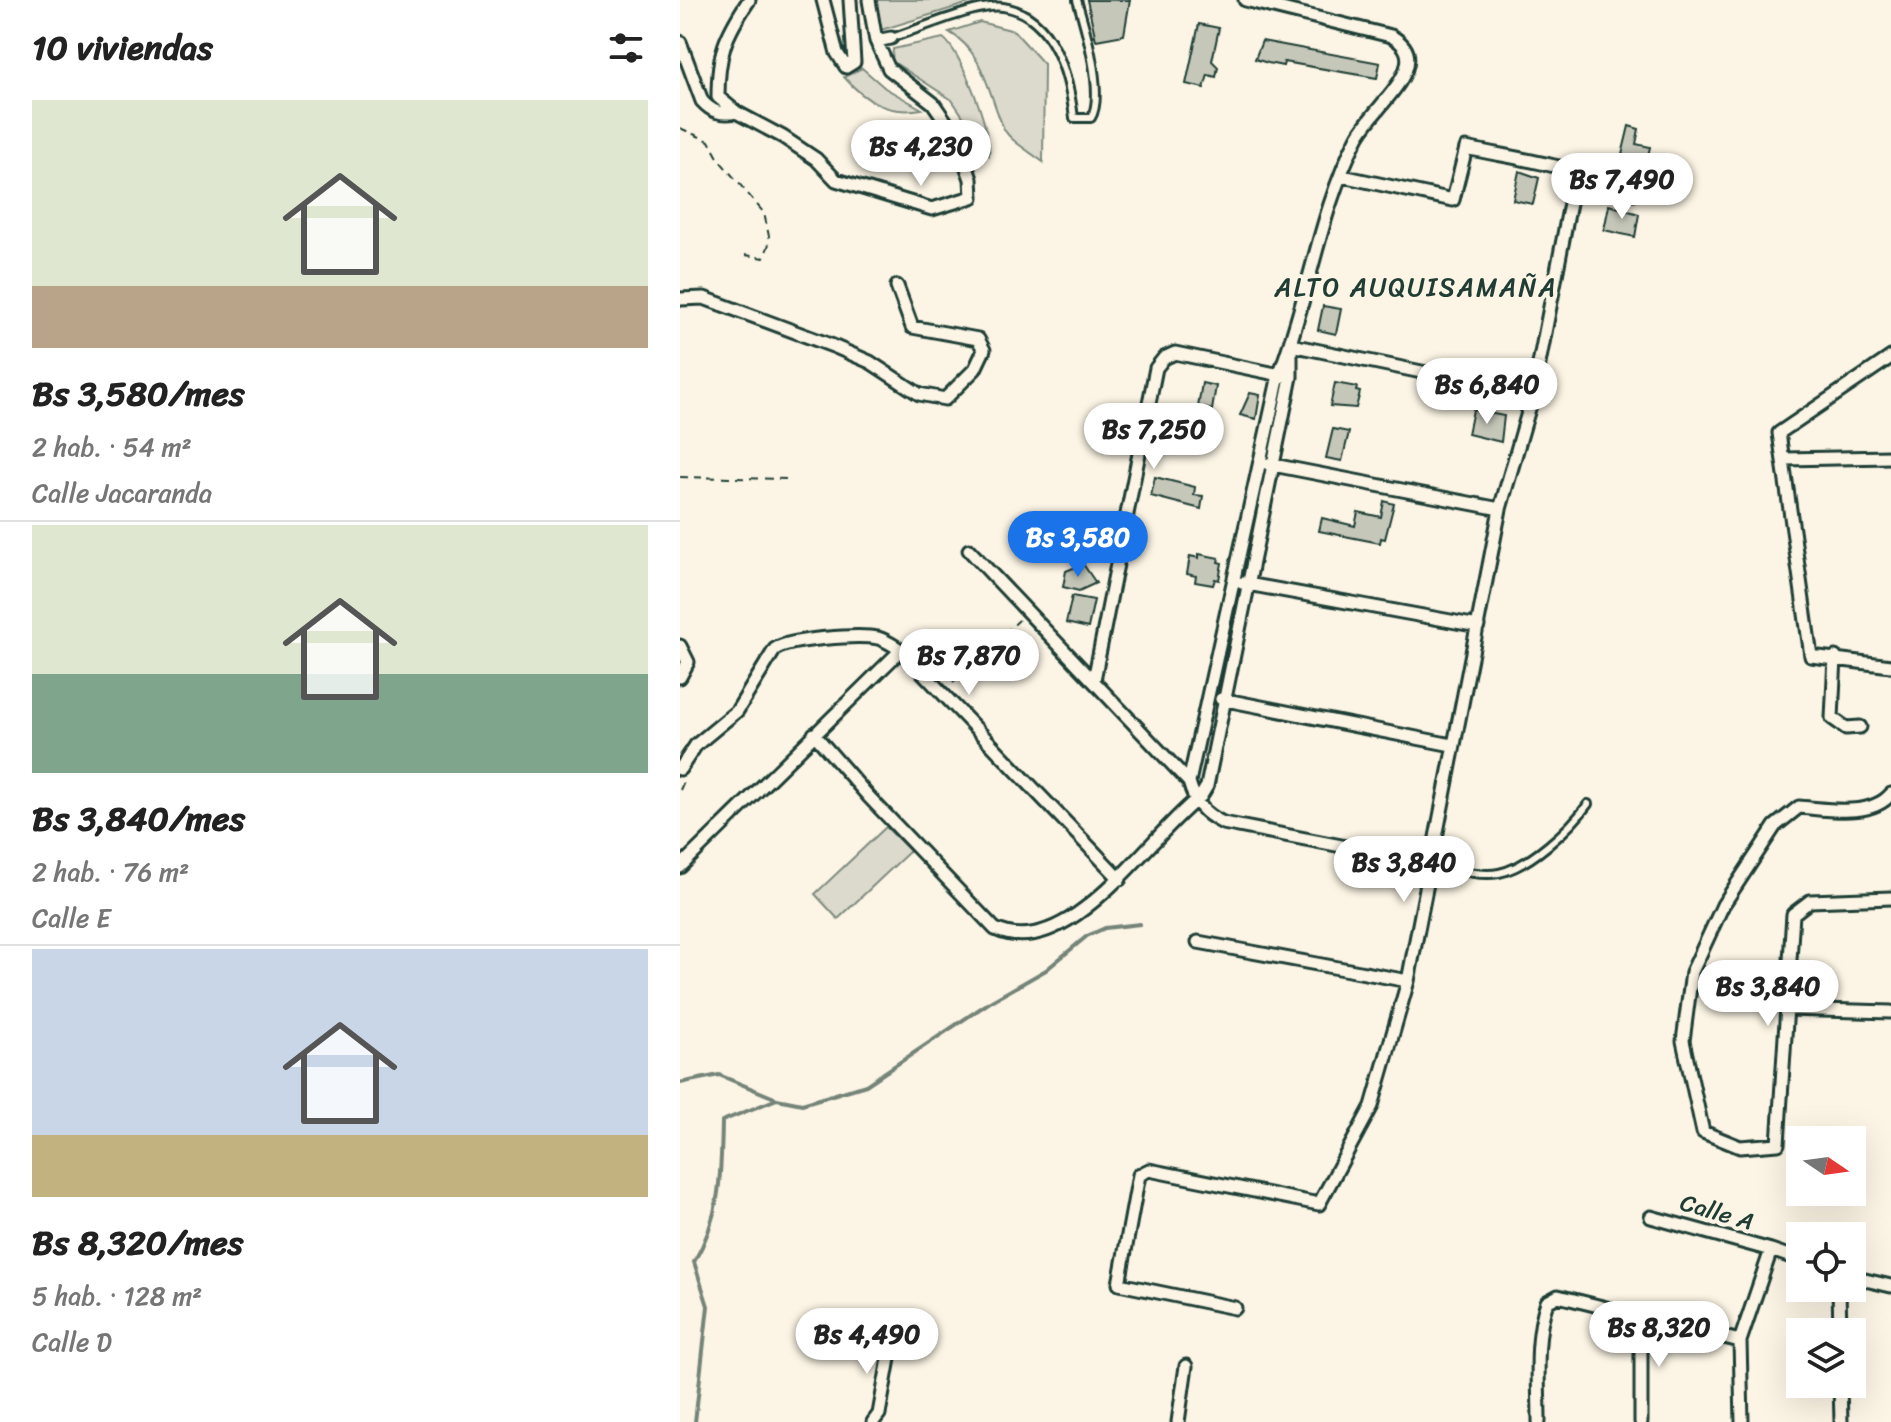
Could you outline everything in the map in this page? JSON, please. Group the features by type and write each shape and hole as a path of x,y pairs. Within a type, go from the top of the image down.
{"street":[{"path":"749,0 723,41 718,63 718,97 736,112 816,159 836,180 932,209 972,197 971,179 955,135 933,103 889,69 876,41 869,0"},
{"path":"823,0 837,53 846,67 854,62 850,0"},
{"path":"814,734 995,929 1009,935 1022,936 1065,922 1120,879 1207,786 1273,465 1291,345 1315,253 1357,138 1374,112 1408,72 1410,55 1405,44 1391,36 1245,0"},
{"path":"876,41 891,38"},
{"path":"680,42 702,101 709,109 723,115 736,112"},
{"path":"1342,176 1453,200 1466,148 1610,181 1633,194"},
{"path":"1235,1308 1119,1284 1139,1175 1149,1170 1319,1204 1372,1106 1408,981 1500,509 1533,395 1576,172"},
{"path":"680,299 704,298 833,346 870,362 919,394 945,399 975,369 984,350 978,339 912,327 897,286"},
{"path":"1291,345 1533,395"},
{"path":"1094,680 1156,368 1164,358 1175,353 1285,376"},
{"path":"1891,357 1779,433 1811,656 1891,666"},
{"path":"1189,782 1260,462 1285,376"},
{"path":"1784,459 1891,457"},
{"path":"1260,462 1500,509"},
{"path":"969,550 1189,782 1194,801 1210,816 1223,823 1429,863"},
{"path":"1234,582 1478,626"},
{"path":"684,771 696,745 737,711 775,649 784,643 878,638 901,650 1120,879"},
{"path":"680,646 688,662 680,677"},
{"path":"680,867 901,650"},
{"path":"1835,657 1832,718 1846,728 1860,727"},
{"path":"1210,697 1452,745"},
{"path":"1891,794 1886,800 1851,810 1799,807 1775,826 1723,905 1692,972 1683,1041 1703,1132 1740,1147 1778,1144 1793,914 1810,901 1891,898"},
{"path":"1198,942 1408,981"},
{"path":"1787,1009 1891,1012"},
{"name":"Calle A","path":"1651,1217 1786,1255"},
{"path":"1742,1422 1740,1341 1771,1250"},
{"path":"1866,1280 1891,1286"},
{"path":"1539,1422 1543,1314 1547,1302 1558,1296 1740,1341"},
{"path":"1641,1316 1641,1422"},
{"path":"873,1422 879,1414 892,1342"},
{"path":"1178,1422 1186,1366"},
{"path":"1840,1398 1841,1422"}],"lane":[{"path":"891,38 967,12 1002,7 1022,14 1039,27 1060,55 1070,85 1074,118 1091,118 1097,108 1092,55 1077,0"},
{"path":"1429,863 1473,872 1500,873 1521,864 1552,842 1576,821 1588,804"}],"path":[{"path":"680,128 709,141 735,181 753,196 764,213 770,241 764,258 745,255"},
{"path":"680,477 786,479"},
{"path":"953,682 1029,611"},
{"path":"680,790 684,771"}],"shaded area":[{"path":"876,0 979,0 881,30"},
{"path":"980,22 1014,31 1044,64 1043,162 1004,129 978,62 961,40 949,32"},
{"path":"943,38 967,75 986,130 989,155 952,100 892,61 893,49"},
{"path":"862,68 885,88 922,109 899,110 869,100 844,77"},
{"path":"886,827 910,851 838,919 815,894"}],"building":[{"path":"1087,0 1130,0 1124,35 1096,40"},
{"path":"1199,24 1219,28 1212,61 1218,67 1216,77 1208,75 1204,88 1186,84"},
{"path":"1262,41 1380,63 1377,78 1284,62 1283,66 1255,59"},
{"path":"1629,126 1639,129 1636,144 1650,147 1642,169 1630,166 1631,161 1621,159"},
{"path":"1519,171 1539,178 1533,204 1513,200"},
{"path":"1609,205 1639,214 1635,237 1604,230"},
{"path":"1323,306 1341,309 1336,334 1318,330"},
{"path":"1202,383 1216,386 1212,410 1198,407"},
{"path":"1335,383 1357,387 1356,391 1360,392 1356,408 1330,406"},
{"path":"1250,393 1260,395 1256,419 1240,415"},
{"path":"1473,410 1504,416 1501,442 1468,434"},
{"path":"1333,429 1349,432 1342,461 1326,458"},
{"path":"1155,477 1195,487 1194,495 1203,496 1201,509 1151,496"},
{"path":"1384,501 1394,504 1385,539 1381,538 1380,543 1319,531 1322,518 1355,526 1358,512 1381,517"},
{"path":"1199,554 1219,558 1218,562 1222,563 1219,580 1215,579 1213,585 1195,582 1196,576 1187,574 1190,556 1199,558"},
{"path":"1083,564 1096,583 1079,591 1063,587 1066,571"},
{"path":"1072,596 1094,600 1088,628 1066,623"}],"waterway":[{"path":"680,1083 719,1075 777,1099 802,1104 866,1085 990,1002 1046,970 1087,936 1105,928 1140,924"},
{"path":"695,1422 708,1306 694,1262 710,1228 718,1194 722,1121 777,1099"}],"district":[{"name":"ALTO AUQUISAMAÑA","path":"1416,287"}]}
